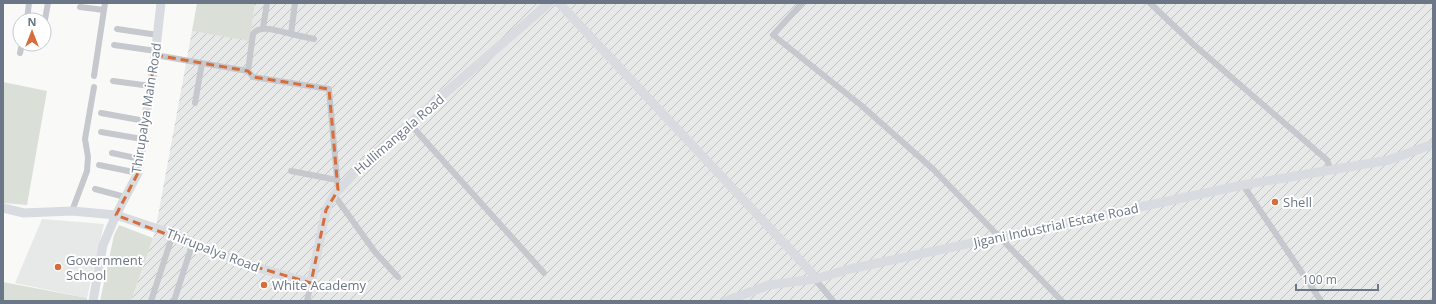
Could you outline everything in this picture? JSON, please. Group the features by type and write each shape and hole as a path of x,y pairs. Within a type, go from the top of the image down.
{"street":[{"path":"94,76 105,3"},
{"name":"Thirupalya Main Road","path":"93,301 103,245 116,214 138,173 144,121 156,53 161,3"},
{"path":"263,28 267,3"},
{"path":"292,34 295,3"},
{"name":"Hullimangala Road","path":"307,301 326,210 336,193 361,166 549,3"},
{"path":"559,3 813,276 833,301"},
{"path":"802,3 773,35 862,106 934,170 1062,301"},
{"path":"1150,3 1193,44 1327,160 1331,170"},
{"path":"80,7 104,10"},
{"path":"314,39 263,28 257,29 253,34 248,71 253,78 330,89 337,180 336,193 375,252 398,277"},
{"path":"118,29 158,35"},
{"path":"114,45 248,71"},
{"path":"195,103 202,63"},
{"path":"113,81 151,86"},
{"path":"72,211 87,171 88,157 85,139 94,87"},
{"path":"101,113 144,121"},
{"path":"410,124 544,273"},
{"path":"101,132 142,140"},
{"name":"Jigani Industrial Estate Road","path":"726,301 769,285 843,268 850,269 1243,185 1389,160 1433,144"},
{"path":"112,153 140,159"},
{"path":"100,165 138,173"},
{"path":"291,171 337,180"},
{"path":"1243,185 1321,301"},
{"path":"95,189 125,197"},
{"path":"3,208 24,213 72,211 116,214"},
{"name":"Thirupalya Road","path":"116,214 173,234 242,263 311,283"},
{"path":"151,301 173,234"},
{"path":"174,301 193,242"}],"highlighted area":[{"path":"155,55 248,71 253,77 329,89 338,190 326,210 311,283 242,263 116,215 138,173"}],"shaded area":[{"path":"197,3 255,3 250,41 192,31"},
{"path":"255,3 1433,3 1433,301 131,301 155,232 192,31 250,40"},
{"path":"3,82 47,91 27,205 3,203"},
{"name":"Government School","path":"42,219 104,224 87,298 15,283"},
{"path":"119,225 153,238 131,301 100,301 114,235"},
{"path":"3,282 87,298 87,301 3,301"}],"place":[{"name":"Shell","path":"1275,202"},
{"name":"Government School","path":"58,267"},
{"name":"White Academy","path":"264,285"}]}
